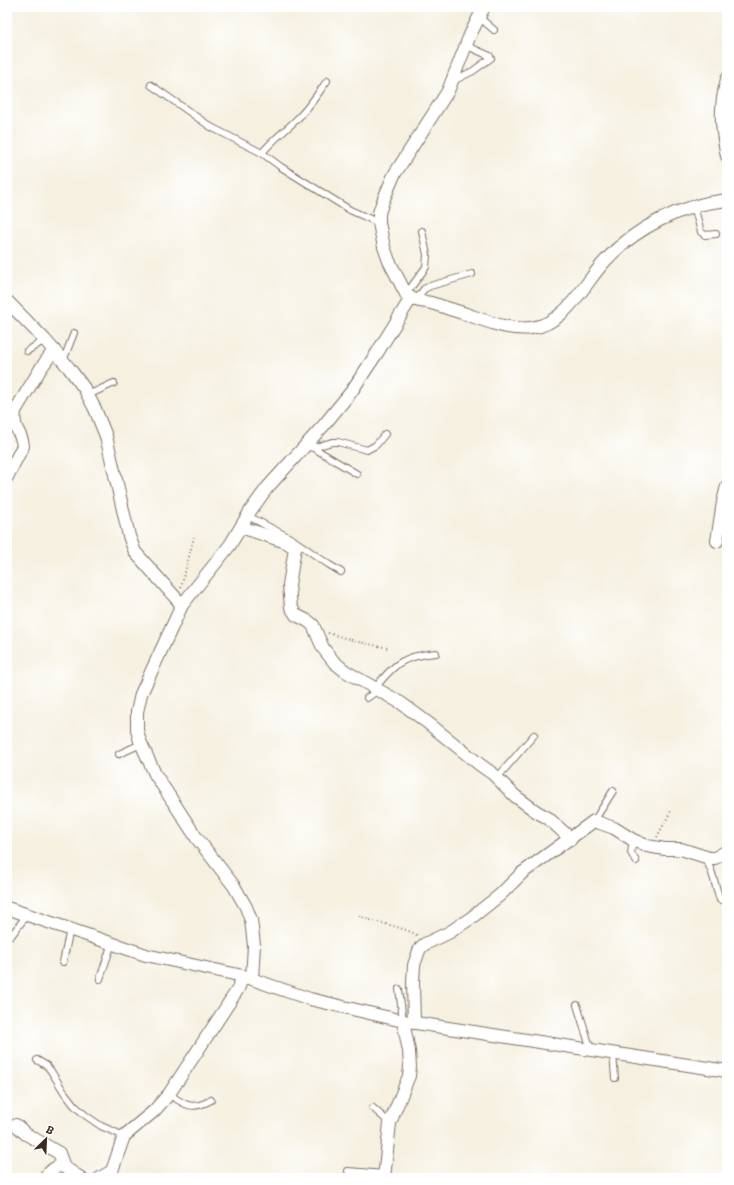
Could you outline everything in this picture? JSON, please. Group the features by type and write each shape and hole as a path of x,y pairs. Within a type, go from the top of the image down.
{"street":[{"path":"481,12 448,91 394,175 383,201 380,213 379,223 384,247 389,261 411,298 506,326 530,329 542,326 567,310 605,260 630,237 650,225 694,206 727,200"},
{"path":"727,79 721,103 722,128 727,156"},
{"path":"100,1178 112,1171 124,1136 154,1111 169,1094 238,988 248,977 254,945 251,920 246,907 234,886 196,837 160,781 141,744 137,730 136,712 141,694 180,603 226,550 268,488 310,446 351,392 411,298"},
{"path":"7,301 54,350 84,388 95,409 106,436 129,536 135,552 180,603"},
{"path":"7,477 23,446 15,425 15,411 41,368 54,350"},
{"path":"716,542 727,486"},
{"path":"241,527 286,542 295,548 289,585 291,607 296,615 313,625 322,648 334,662 345,671 377,689 428,723 497,778 515,796 548,818 571,838"},
{"path":"384,1176 390,1123 409,1076 408,1022 414,964 420,948 450,932 471,918 500,896 522,873 594,821 614,828 633,840 651,846 681,849 705,858 715,858 727,851"},
{"path":"7,908 146,954 248,977 310,999 408,1022 727,1071"},
{"path":"16,1125 23,1131 59,1153 64,1167"},
{"path":"45,1178 54,1167 64,1167 80,1178"}],"lane":[{"path":"481,12 494,30"},
{"path":"453,81 473,71 491,58 490,56 467,46"},
{"path":"262,153 273,139 304,112 327,81"},
{"path":"151,85 210,127 262,153 281,167 350,210 379,223"},
{"path":"694,206 701,232 705,235 716,234"},
{"path":"411,298 426,267 427,255 422,231"},
{"path":"411,298 430,286 472,274"},
{"path":"63,361 74,333"},
{"path":"27,351 45,340"},
{"path":"88,395 114,383"},
{"path":"310,446 338,442 367,450 376,445 385,434"},
{"path":"310,446 357,474"},
{"path":"248,516 292,539 341,572"},
{"path":"366,698 377,689 388,671 405,659 420,654 436,653"},
{"path":"497,778 534,735"},
{"path":"119,754 141,744"},
{"path":"594,821 613,791"},
{"path":"633,840 631,852 636,861"},
{"path":"705,858 711,870 720,900"},
{"path":"11,936 27,914"},
{"path":"63,962 70,929"},
{"path":"100,979 112,943"},
{"path":"399,989 408,1022"},
{"path":"577,1005 591,1050"},
{"path":"613,1054 616,1078"},
{"path":"37,1060 47,1066 74,1105 85,1115 101,1126 124,1136"},
{"path":"169,1094 189,1106 204,1104 211,1100"},
{"path":"373,1108 390,1123"},
{"path":"348,1172 384,1176"}],"path":[{"path":"180,603 194,537"},
{"path":"325,631 359,642 388,648"},
{"path":"651,846 671,811"},
{"path":"359,916 371,921 411,932 425,944"}]}
